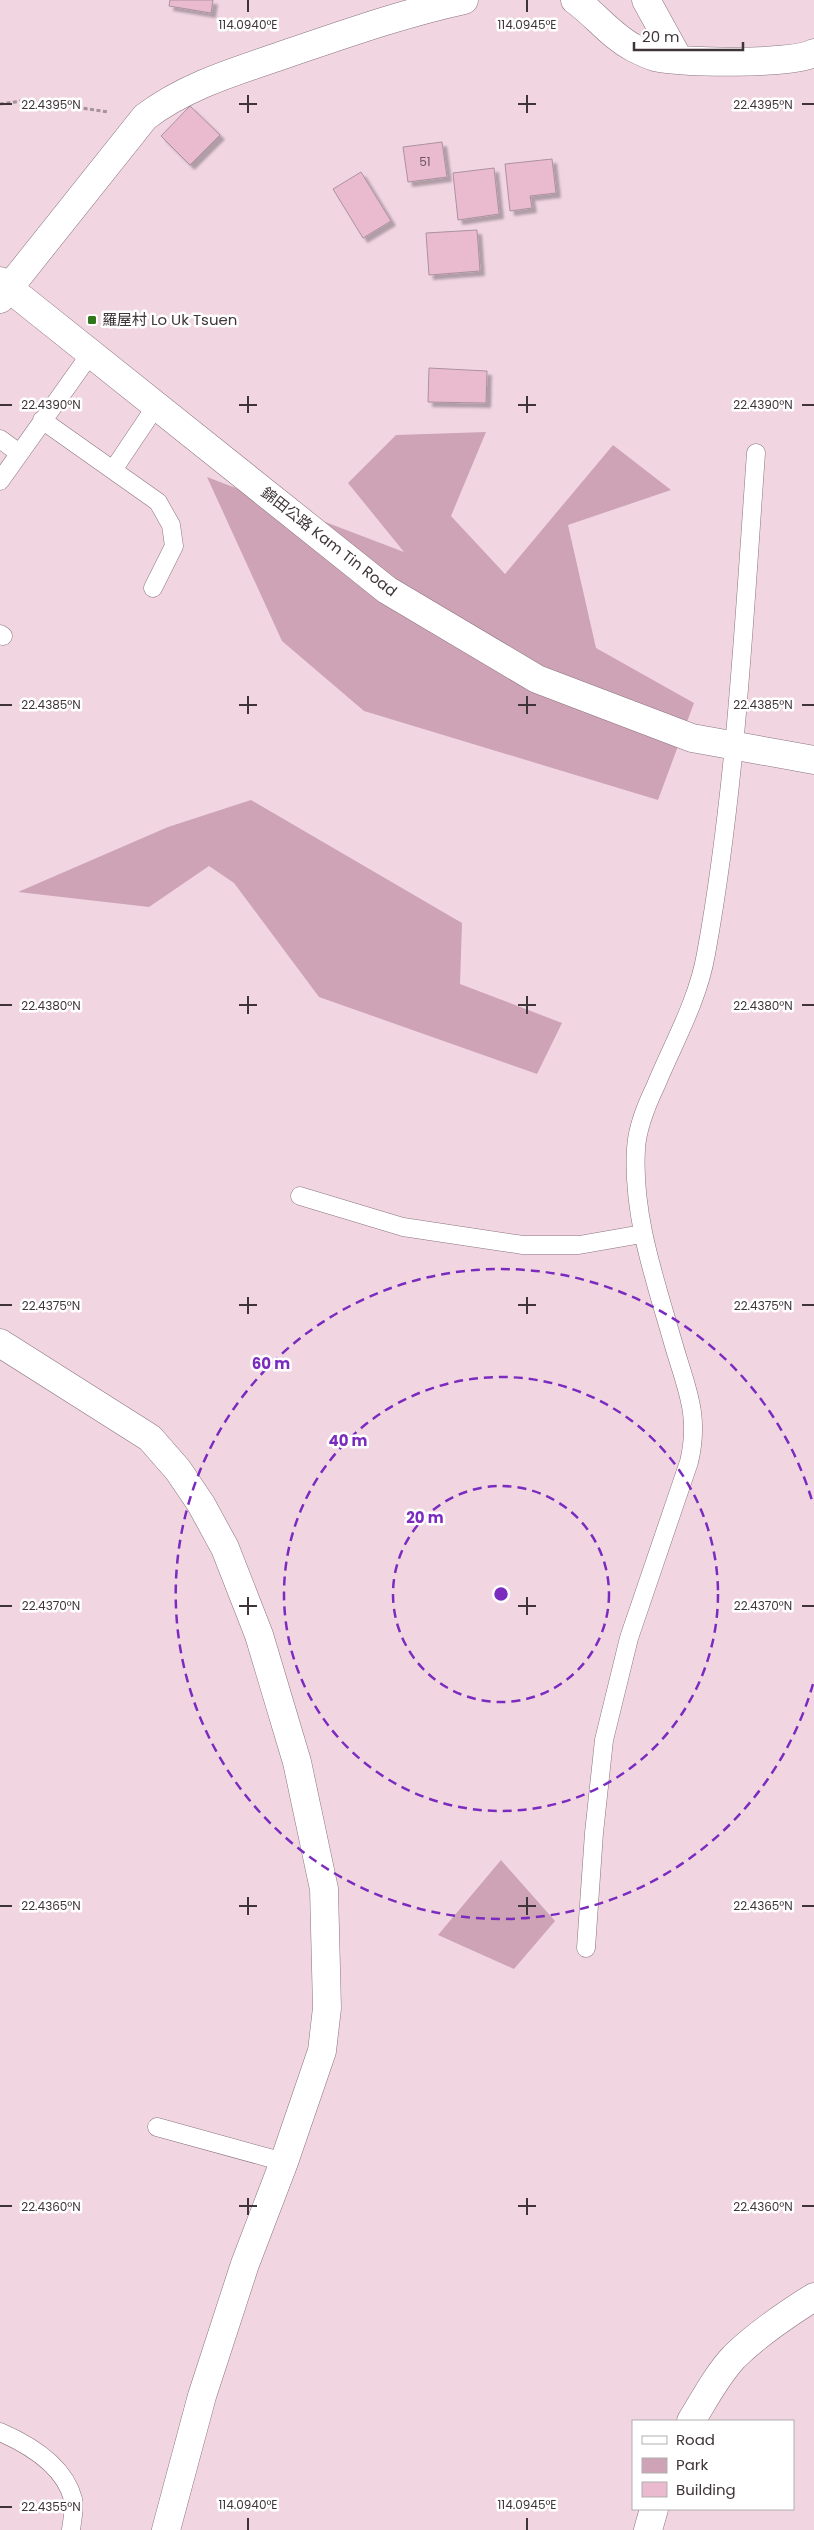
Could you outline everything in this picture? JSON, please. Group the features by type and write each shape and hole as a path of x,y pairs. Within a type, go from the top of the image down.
{"street":[{"path":"3,289 145,117 168,100 207,82 329,39 435,6 464,0"},
{"path":"575,0 607,30 633,48 654,57 679,60 799,59 814,53"},
{"path":"646,0 679,60"},
{"name":"錦田公路 Kam Tin Road","path":"3,289 90,353 387,590 537,679 692,738 814,760"},
{"path":"0,1343 150,1438 178,1470 201,1504 224,1548 259,1635 297,1762 324,1889 327,2008 322,2051 284,2162 238,2283 202,2396 166,2530"},
{"path":"692,2420 705,2397 734,2358 792,2311 814,2297"},
{"path":"648,2530 654,2510"}],"lane":[{"path":"0,482 90,353"},
{"path":"113,470 156,406"},
{"path":"42,420 158,502 171,525 174,546 153,588"},
{"path":"0,438 19,453"},
{"path":"586,1948 594,1833 604,1740 629,1638 689,1462 695,1439 693,1408 642,1234 636,1182 636,1146 646,1108 688,1015 706,956 735,746 756,453"},
{"path":"300,1196 403,1227 523,1245 578,1245 642,1234"},
{"path":"157,2127 284,2162"},
{"path":"0,2432 16,2439 48,2459 66,2482 74,2501 71,2530"}],"path":[{"path":"0,104 28,100 145,117"}],"green space":[{"path":"486,432 451,516 505,574 613,445 671,490 568,525 596,648 694,703 658,800 364,711 282,641 207,477 404,552 348,483 396,435"},
{"path":"251,800 462,923 460,984 562,1023 537,1074 319,997 234,883 209,866 149,907 18,892 168,827"},
{"path":"501,1860 555,1921 514,1969 438,1935"}],"building":[{"path":"170,0 213,0 211,13 169,6"},
{"path":"190,106 220,135 190,165 161,136"},
{"path":"442,142 447,177 408,182 403,147"},
{"path":"552,159 556,193 530,196 532,208 510,211 505,164"},
{"path":"494,168 499,214 458,220 453,173"},
{"path":"361,172 391,221 363,238 333,189"},
{"path":"477,230 480,271 429,275 426,233"},
{"path":"429,368 487,371 486,403 428,402"}],"place":[{"name":"羅屋村 Lo Uk Tsuen","path":"92,320"}]}
